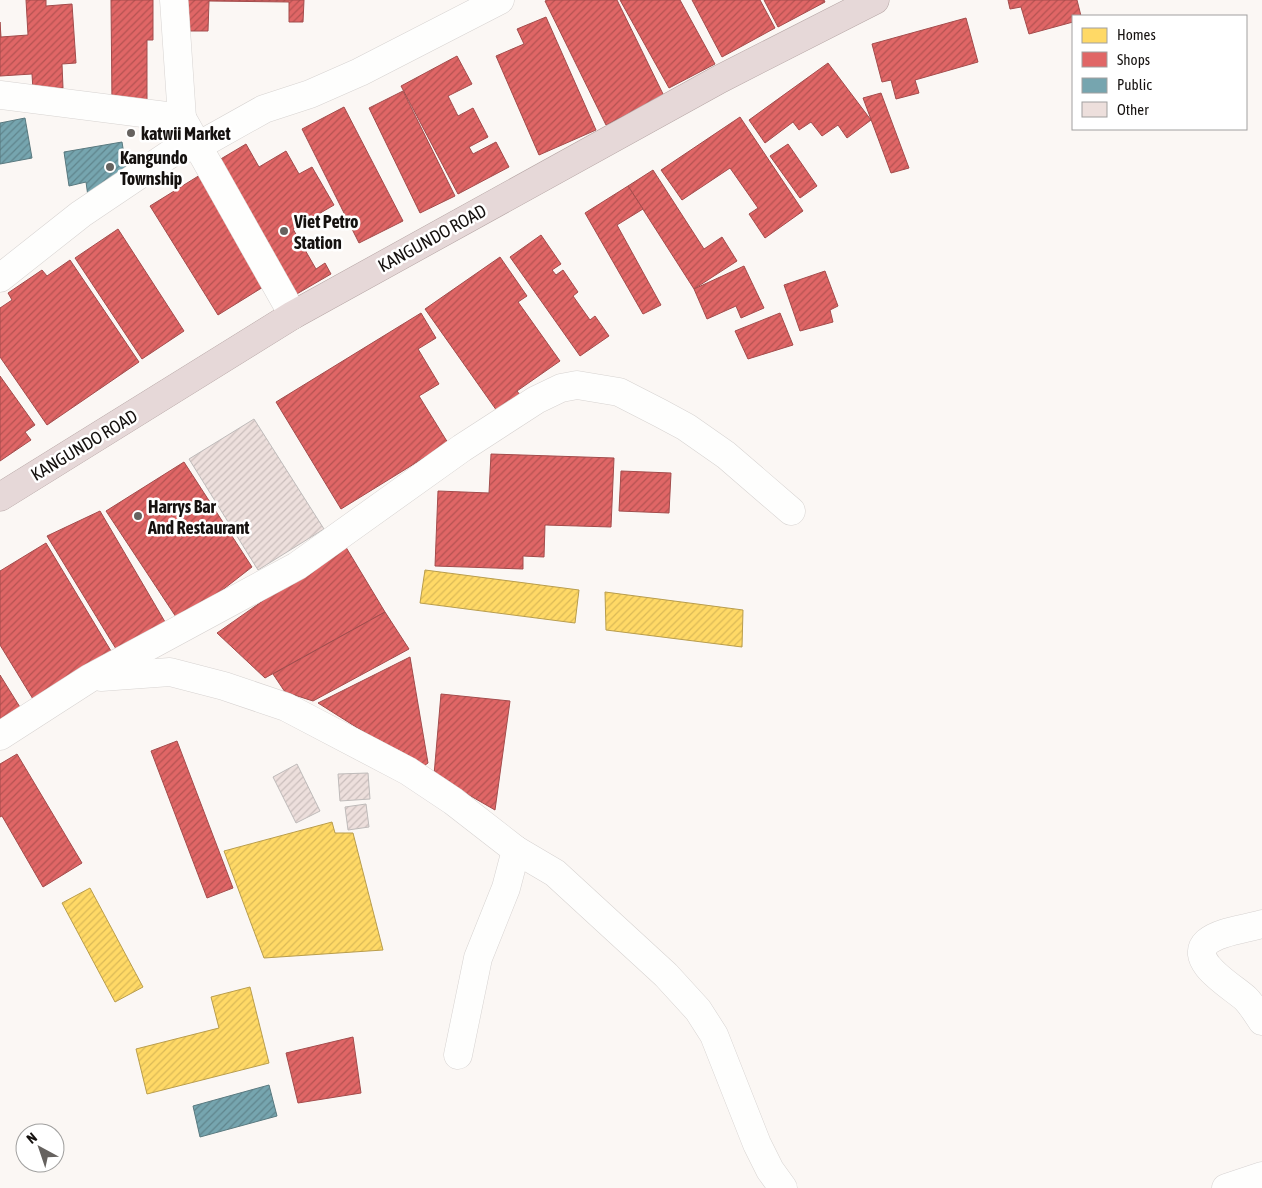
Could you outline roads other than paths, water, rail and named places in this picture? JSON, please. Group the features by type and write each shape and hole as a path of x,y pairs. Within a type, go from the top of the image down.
{"highway":[{"name":"KANGUNDO ROAD","path":"0,497 293,315 720,79 875,0"}],"street":[{"path":"174,0 182,118 293,315"},
{"path":"0,278 81,214 135,175 176,150 198,146 264,109 310,94 360,72 500,0"},
{"path":"0,95 182,118"},
{"path":"0,736 90,678 297,566 462,448 536,400 561,388 577,385 619,392 669,418 726,454 791,511"},
{"path":"90,678 170,672 224,686 286,707 408,771 453,801 516,850 555,873 666,975 698,1010 714,1035 757,1144 770,1170 784,1188"},
{"path":"458,1055 478,958 506,888 516,850"},
{"path":"1262,924 1215,938 1206,943 1202,951 1204,961 1210,970 1247,1000 1262,1021"},
{"path":"1226,1188 1262,1176"}],"place":[{"name":"katwii Market","path":"131,133"},
{"name":"Kangundo Township","path":"110,167"},
{"name":"Viet Petro Station","path":"284,231"},
{"name":"Harrys Bar And Restaurant","path":"138,516"}]}
